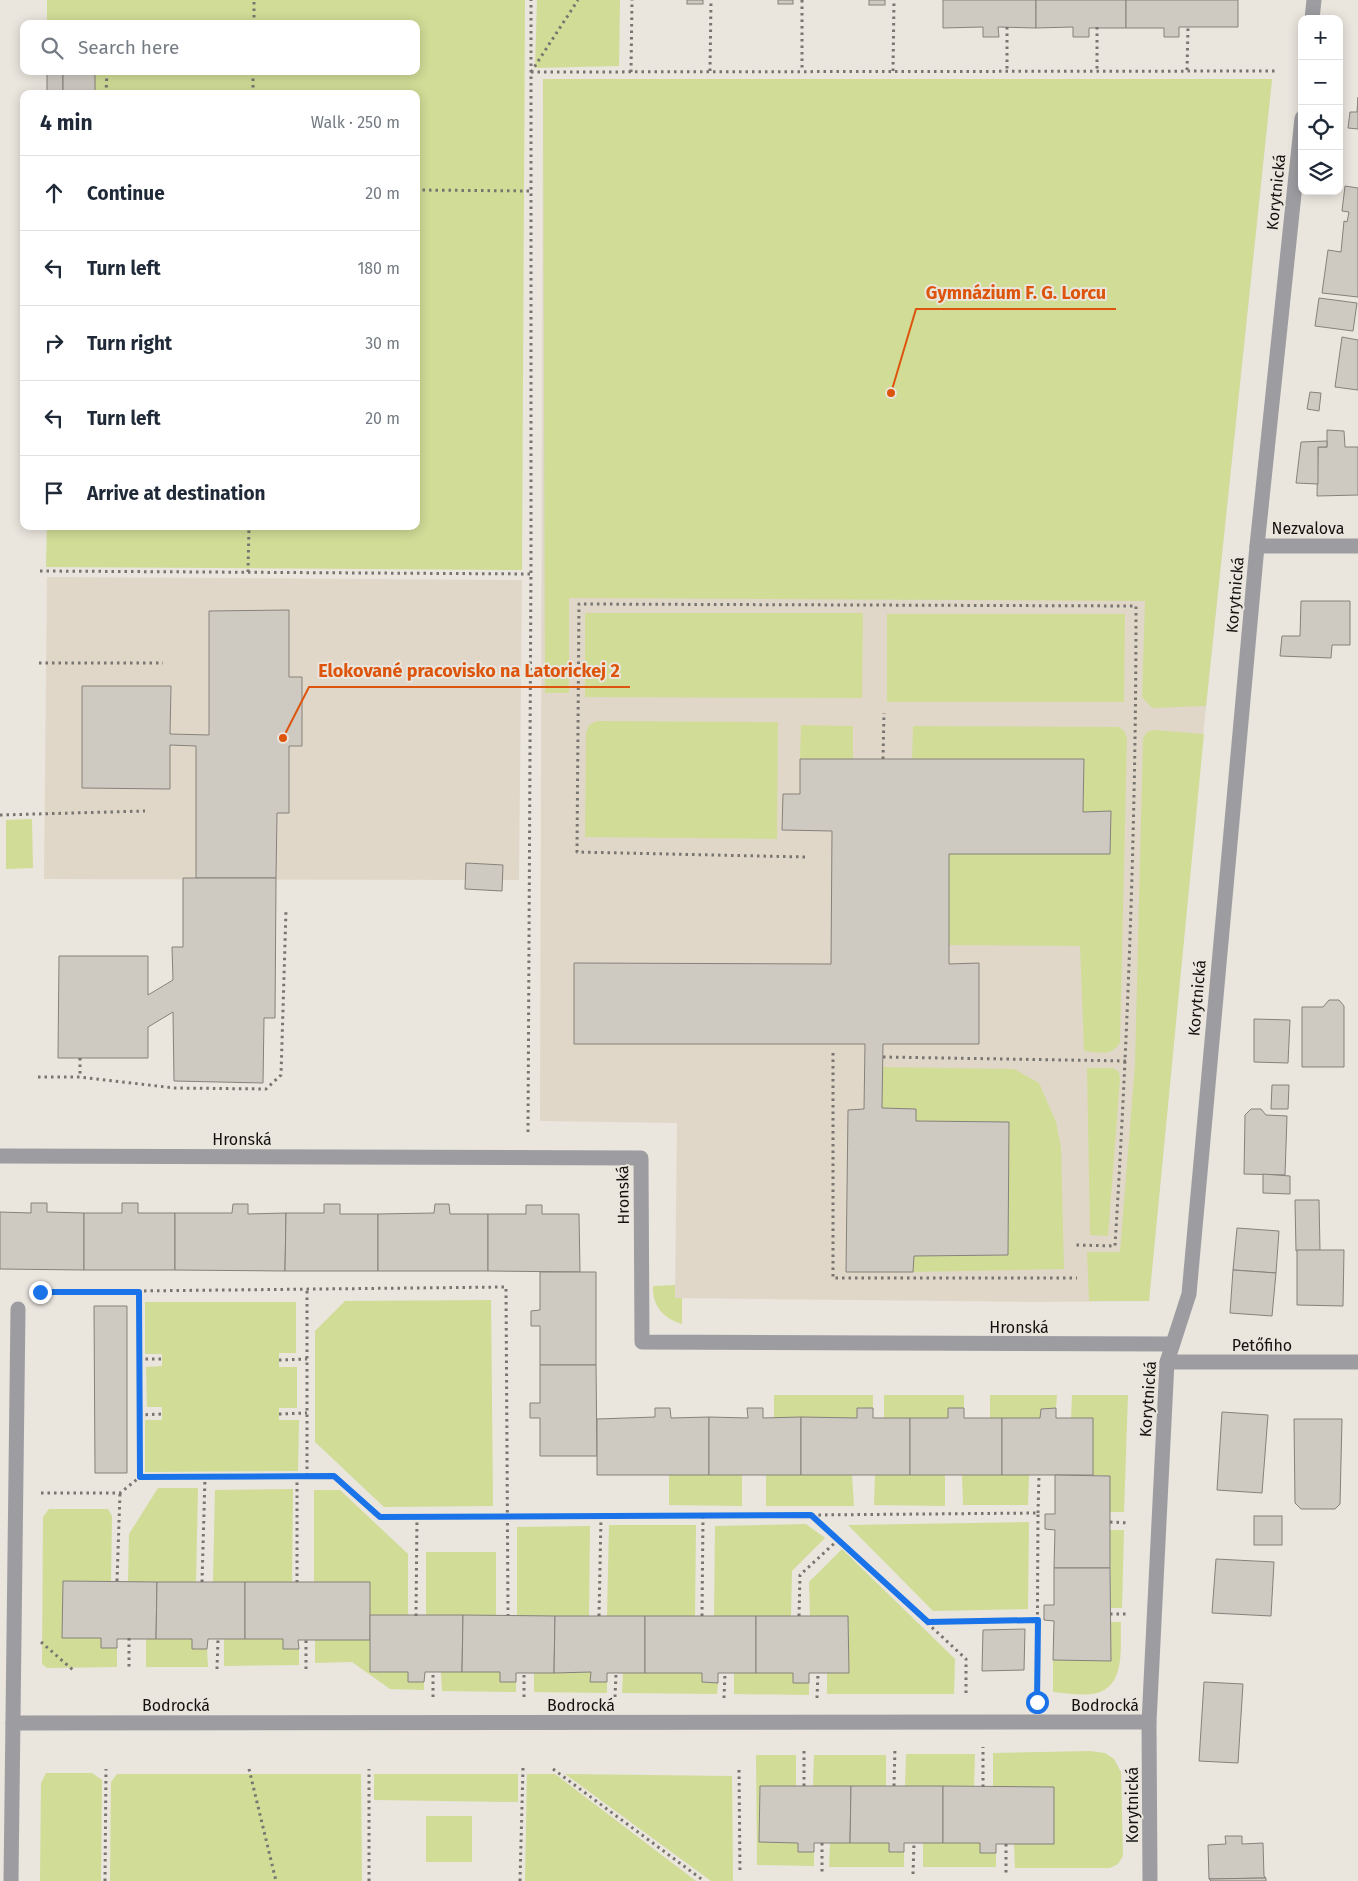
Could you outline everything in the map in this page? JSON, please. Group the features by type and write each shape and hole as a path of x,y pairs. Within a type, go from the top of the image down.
{"street":[{"path":"1312,15 1314,0"},
{"name":"Korytnická","path":"1150,1881 1148,1722 1167,1362 1171,1344 1189,1294 1257,546 1299,150"},
{"name":"Nezvalova","path":"1257,546 1358,546"},
{"name":"Hronská","path":"0,1156 641,1158 642,1342 1171,1344"},
{"path":"11,1881 6,1814 13,1723 18,1309"},
{"name":"Petőfiho","path":"1167,1362 1358,1362"},
{"name":"Bodrocká","path":"13,1723 1148,1722"}],"path":[{"path":"254,0 254,20"},
{"path":"528,1120 531,574 531,0"},
{"path":"531,72 578,0"},
{"path":"631,72 632,0"},
{"path":"710,71 711,0"},
{"path":"802,0 802,71"},
{"path":"893,71 894,0"},
{"path":"1007,27 1007,70"},
{"path":"1097,28 1097,70"},
{"path":"1187,70 1188,28"},
{"path":"531,72 1278,71"},
{"path":"106,90 107,75"},
{"path":"253,75 253,90"},
{"path":"420,190 531,192"},
{"path":"248,572 249,530"},
{"path":"40,571 531,574"},
{"path":"805,857 576,852 578,604 1136,606 1136,717 1127,1061 1115,1246 1076,1245"},
{"path":"39,663 163,663"},
{"path":"884,713 884,759"},
{"path":"0,815 145,811"},
{"path":"38,1077 80,1077 175,1088 266,1089 281,1075 286,910"},
{"path":"833,1053 833,1278 1077,1278"},
{"path":"883,1057 1127,1061"},
{"path":"80,1058 80,1077"},
{"path":"40,1292 307,1291 506,1287 508,1615"},
{"path":"307,1291 307,1477"},
{"path":"139,1292 140,1477"},
{"path":"139,1359 162,1359"},
{"path":"279,1360 307,1359"},
{"path":"139,1415 162,1414"},
{"path":"279,1414 307,1414"},
{"path":"1037,1702 1039,1475"},
{"path":"297,1476 297,1582"},
{"path":"39,1493 120,1493 140,1477 334,1476 380,1517 1038,1513"},
{"path":"202,1582 205,1477"},
{"path":"117,1581 120,1493"},
{"path":"811,1515 966,1659 966,1702"},
{"path":"702,1616 703,1516"},
{"path":"416,1616 417,1517"},
{"path":"599,1616 601,1517"},
{"path":"1110,1522 1129,1523"},
{"path":"799,1616 800,1575 839,1539"},
{"path":"1110,1614 1126,1614"},
{"path":"928,1622 1038,1620"},
{"path":"129,1638 129,1669"},
{"path":"217,1669 218,1639"},
{"path":"39,1640 73,1670"},
{"path":"306,1640 306,1669"},
{"path":"433,1672 433,1698"},
{"path":"524,1673 524,1698"},
{"path":"615,1698 616,1673"},
{"path":"724,1700 725,1673"},
{"path":"817,1700 818,1673"},
{"path":"894,1786 895,1747"},
{"path":"983,1747 983,1787"},
{"path":"804,1748 804,1786"},
{"path":"249,1768 276,1881"},
{"path":"369,1768 369,1881"},
{"path":"520,1881 523,1768"},
{"path":"105,1881 106,1769"},
{"path":"552,1769 704,1881"},
{"path":"739,1770 740,1874"},
{"path":"822,1843 822,1874"},
{"path":"913,1874 914,1843"},
{"path":"1006,1844 1006,1875"}],"shaded area":[{"path":"543,79 1272,79 1206,706 1149,1301 1032,1302 675,1298 677,1123 540,1121"},
{"path":"47,577 522,580 519,880 44,879"}],"green space":[{"path":"47,0 525,0 522,570 46,567 47,530 420,530 420,90 47,90 47,75 420,75 420,20 47,20"},
{"path":"537,0 620,0 619,66 535,68"},
{"path":"543,79 1272,79 1206,706 1152,708 1142,697 1145,601 569,598 569,693 545,693"},
{"path":"585,613 863,613 862,698 585,697"},
{"path":"887,614 1125,614 1124,702 887,702"},
{"path":"597,721 778,722 777,839 585,837 586,732 589,725"},
{"path":"801,725 853,726 853,759 800,759"},
{"path":"913,726 1119,727 1124,731 1127,738 1120,1042 1113,1050 1105,1053 1084,1051 1080,946 948,945 949,854 1110,854 1111,812 1083,812 1084,759 912,760"},
{"path":"1153,730 1204,734 1149,1301 1089,1301 1087,1252 1120,1252 1135,1064 1143,738 1147,732"},
{"path":"32,819 33,868 6,869 6,820"},
{"path":"883,1067 1014,1069 1039,1083 1056,1122 1061,1147 1064,1269 913,1272 914,1256 1008,1255 1009,1122 916,1121 916,1109 882,1108"},
{"path":"1087,1068 1113,1068 1119,1072 1120,1079 1108,1236 1090,1235"},
{"path":"675,1285 675,1298 682,1298 682,1324 670,1319 660,1311 653,1293 653,1286"},
{"path":"491,1300 493,1506 384,1507 315,1442 315,1331 345,1301"},
{"path":"145,1302 296,1302 296,1353 279,1353 279,1367 297,1367 297,1408 279,1408 279,1420 299,1420 298,1471 145,1472 145,1420 162,1420 162,1407 147,1407 146,1367 162,1366 162,1354 145,1354"},
{"path":"774,1395 873,1395 873,1408 857,1418 774,1418"},
{"path":"884,1395 964,1395 964,1408 948,1418 884,1418"},
{"path":"990,1395 1057,1395 1056,1408 1041,1409 1040,1418 990,1418"},
{"path":"1072,1395 1128,1395 1124,1512 1110,1512 1110,1476 1093,1475 1093,1418 1071,1418"},
{"path":"669,1475 742,1475 742,1506 669,1505"},
{"path":"766,1475 852,1475 854,1506 766,1506"},
{"path":"875,1475 945,1475 945,1506 874,1505"},
{"path":"962,1475 1029,1475 1028,1505 963,1505"},
{"path":"158,1488 198,1488 196,1582 128,1582 129,1534"},
{"path":"293,1489 292,1582 213,1582 215,1490"},
{"path":"314,1490 340,1490 408,1554 408,1616 370,1615 369,1582 314,1582"},
{"path":"49,1509 108,1509 112,1516 111,1581 63,1581 62,1637 101,1638 102,1648 117,1648 117,1667 47,1668 42,1664 43,1517"},
{"path":"1029,1522 1028,1609 933,1611 848,1525"},
{"path":"806,1524 825,1538 792,1571 791,1616 714,1616 715,1526"},
{"path":"609,1525 696,1525 695,1616 607,1616"},
{"path":"590,1526 589,1616 517,1616 517,1527"},
{"path":"1110,1530 1124,1530 1122,1608 1111,1608"},
{"path":"842,1549 955,1659 954,1694 827,1694 827,1673 849,1673 848,1616 810,1616 809,1582"},
{"path":"426,1552 496,1552 496,1616 426,1616"},
{"path":"1111,1622 1121,1622 1120,1662 1114,1680 1108,1687 1095,1693 1053,1692 1053,1660 1111,1661"},
{"path":"146,1639 192,1639 192,1649 207,1649 208,1667 146,1667"},
{"path":"224,1639 283,1639 283,1649 299,1649 299,1665 224,1666"},
{"path":"315,1639 370,1640 370,1672 408,1672 408,1682 424,1682 424,1690 390,1689 352,1662 315,1663"},
{"path":"441,1672 500,1672 500,1682 516,1682 516,1692 442,1691"},
{"path":"591,1672 591,1682 607,1682 607,1693 534,1692 534,1673"},
{"path":"623,1673 702,1673 702,1682 718,1683 717,1694 622,1693"},
{"path":"734,1673 793,1673 793,1683 809,1683 809,1695 734,1694"},
{"path":"1090,1751 1105,1753 1114,1759 1121,1772 1123,1856 1118,1864 1110,1868 1015,1868 1014,1844 1054,1844 1054,1787 993,1787 993,1753"},
{"path":"906,1754 975,1754 974,1786 905,1786"},
{"path":"756,1755 796,1755 796,1786 760,1786 759,1842 798,1843 798,1852 814,1852 814,1866 757,1865"},
{"path":"814,1755 886,1755 886,1786 813,1786"},
{"path":"46,1773 92,1773 102,1780 101,1881 40,1881 41,1783"},
{"path":"117,1774 361,1774 362,1881 110,1881 111,1782"},
{"path":"374,1774 518,1774 518,1802 374,1800"},
{"path":"527,1774 555,1774 696,1881 525,1881"},
{"path":"565,1774 732,1776 733,1881 711,1881"},
{"path":"426,1816 472,1816 472,1862 426,1862"},
{"path":"830,1843 889,1843 889,1852 904,1852 904,1867 829,1867"},
{"path":"923,1843 980,1843 980,1853 996,1853 996,1867 923,1867"}],"building":[{"path":"687,0 703,0 703,4 687,4"},
{"path":"778,0 793,0 793,4 778,4"},
{"path":"869,0 885,0 885,5 869,5"},
{"path":"943,0 1036,0 1036,28 998,27 999,37 983,37 983,27 943,28"},
{"path":"1036,0 1126,0 1126,28 1089,28 1089,37 1073,37 1073,27 1036,28"},
{"path":"1126,0 1238,0 1238,27 1179,27 1179,37 1164,37 1164,28 1126,28"},
{"path":"47,75 63,75 63,90 47,90"},
{"path":"63,75 95,75 95,90 63,90"},
{"path":"1358,97 1358,129 1348,128 1350,112 1357,112"},
{"path":"1345,186 1358,188 1358,297 1322,293 1328,250 1341,252 1344,221 1347,222 1349,212 1342,211"},
{"path":"1319,298 1357,303 1353,331 1315,326"},
{"path":"1342,337 1358,340 1358,390 1335,387"},
{"path":"1310,392 1321,393 1319,411 1307,409"},
{"path":"1327,430 1344,431 1345,447 1358,447 1358,495 1317,496 1318,447 1327,447"},
{"path":"1327,441 1327,447 1318,447 1318,484 1296,483 1301,442"},
{"path":"1301,601 1350,601 1350,645 1332,645 1331,658 1280,656 1282,636 1300,636"},
{"path":"289,610 289,677 302,677 302,746 289,746 289,813 277,813 276,878 196,878 196,746 170,745 170,789 82,788 82,686 171,686 170,734 209,735 209,611"},
{"path":"800,759 1084,759 1083,812 1111,811 1110,854 949,854 949,964 979,963 979,1044 883,1044 882,1108 916,1109 916,1121 1009,1122 1008,1255 914,1256 913,1272 846,1272 848,1110 864,1109 865,1044 574,1044 574,963 831,964 832,831 782,830 783,794 800,794"},
{"path":"466,863 503,865 502,891 465,889"},
{"path":"183,878 276,878 275,1018 264,1018 263,1083 174,1081 173,1012 148,1027 148,1058 58,1058 59,956 148,956 148,995 173,980 172,947 183,947"},
{"path":"1329,1000 1339,1000 1344,1006 1344,1067 1302,1067 1302,1007 1323,1007"},
{"path":"1254,1019 1290,1020 1288,1063 1254,1062"},
{"path":"1272,1085 1289,1085 1288,1109 1271,1109"},
{"path":"1251,1109 1261,1109 1266,1115 1287,1116 1285,1175 1244,1174 1245,1115"},
{"path":"1263,1174 1290,1176 1290,1194 1263,1193"},
{"path":"1295,1200 1319,1200 1320,1251 1296,1251"},
{"path":"31,1203 47,1203 47,1212 84,1213 84,1270 0,1269 0,1212 31,1213"},
{"path":"122,1203 138,1203 138,1213 175,1213 175,1270 84,1270 84,1213 122,1213"},
{"path":"233,1204 248,1204 248,1214 286,1213 285,1271 175,1270 175,1213 232,1213"},
{"path":"324,1204 340,1204 340,1214 378,1214 378,1271 285,1271 286,1213 324,1213"},
{"path":"435,1204 449,1204 450,1214 488,1214 488,1271 378,1271 378,1214 434,1213"},
{"path":"526,1205 542,1205 542,1214 579,1214 580,1272 488,1271 488,1214 526,1214"},
{"path":"1237,1228 1279,1231 1276,1273 1233,1270"},
{"path":"1297,1250 1344,1250 1343,1306 1297,1305"},
{"path":"1233,1270 1276,1273 1272,1316 1230,1313"},
{"path":"540,1272 596,1272 596,1365 540,1365 540,1326 531,1326 531,1311 540,1310"},
{"path":"94,1306 127,1306 127,1473 95,1473"},
{"path":"540,1365 596,1365 597,1456 540,1456 540,1418 530,1418 530,1403 540,1403"},
{"path":"655,1408 670,1408 671,1418 709,1417 709,1475 597,1475 597,1419 655,1417"},
{"path":"747,1408 763,1408 763,1418 801,1417 801,1475 709,1475 709,1417 748,1418"},
{"path":"857,1408 873,1408 873,1418 910,1418 910,1475 801,1475 801,1417 857,1418"},
{"path":"948,1408 964,1408 964,1418 1002,1418 1002,1475 910,1475 910,1418 948,1418"},
{"path":"1056,1408 1056,1418 1093,1418 1093,1475 1002,1475 1002,1418 1040,1418 1041,1409"},
{"path":"1222,1412 1268,1415 1262,1493 1217,1490"},
{"path":"1294,1419 1342,1419 1340,1504 1335,1509 1301,1509 1295,1503"},
{"path":"1055,1475 1110,1476 1110,1568 1054,1568 1055,1530 1045,1529 1045,1514 1055,1514"},
{"path":"1254,1516 1282,1516 1282,1545 1254,1545"},
{"path":"1216,1559 1274,1562 1271,1616 1212,1613"},
{"path":"1054,1568 1110,1568 1111,1661 1053,1660 1054,1621 1044,1620 1044,1605 1054,1605"},
{"path":"63,1581 157,1582 156,1639 117,1639 117,1648 101,1648 101,1638 62,1638"},
{"path":"157,1582 245,1582 245,1639 208,1639 207,1649 192,1649 192,1639 156,1639"},
{"path":"245,1582 370,1582 370,1640 298,1640 299,1649 283,1649 283,1639 245,1639"},
{"path":"370,1615 463,1615 462,1672 425,1672 424,1682 408,1682 408,1672 370,1672"},
{"path":"463,1615 555,1616 554,1673 516,1673 516,1682 500,1682 500,1672 462,1672"},
{"path":"555,1616 645,1616 645,1673 607,1673 607,1682 590,1682 591,1672 554,1673"},
{"path":"645,1616 756,1616 756,1673 718,1673 718,1683 702,1682 702,1673 645,1673"},
{"path":"756,1616 848,1616 849,1673 809,1673 809,1683 793,1683 793,1673 756,1673"},
{"path":"1025,1629 1024,1670 982,1671 983,1630"},
{"path":"1204,1682 1243,1684 1238,1763 1199,1761"},
{"path":"760,1786 851,1786 850,1843 814,1843 814,1852 798,1852 798,1843 759,1842"},
{"path":"851,1786 943,1786 943,1843 904,1843 904,1852 889,1852 889,1843 850,1843"},
{"path":"943,1786 1054,1787 1054,1844 996,1844 996,1853 980,1853 980,1843 943,1843"},
{"path":"1225,1836 1242,1836 1242,1844 1263,1843 1264,1876 1266,1878 1209,1879 1208,1845 1226,1844"},
{"path":"1266,1878 1266,1881 1211,1881 1209,1879"}],"place":[{"name":"Gymnázium F. G. Lorcu","path":"891,393"},
{"name":"Elokované pracovisko na Latorickej 2","path":"283,738"}],"route":[{"path":"40,1292 139,1292 140,1477 334,1476 380,1517 811,1515 928,1622 1038,1620 1037,1702"}]}
